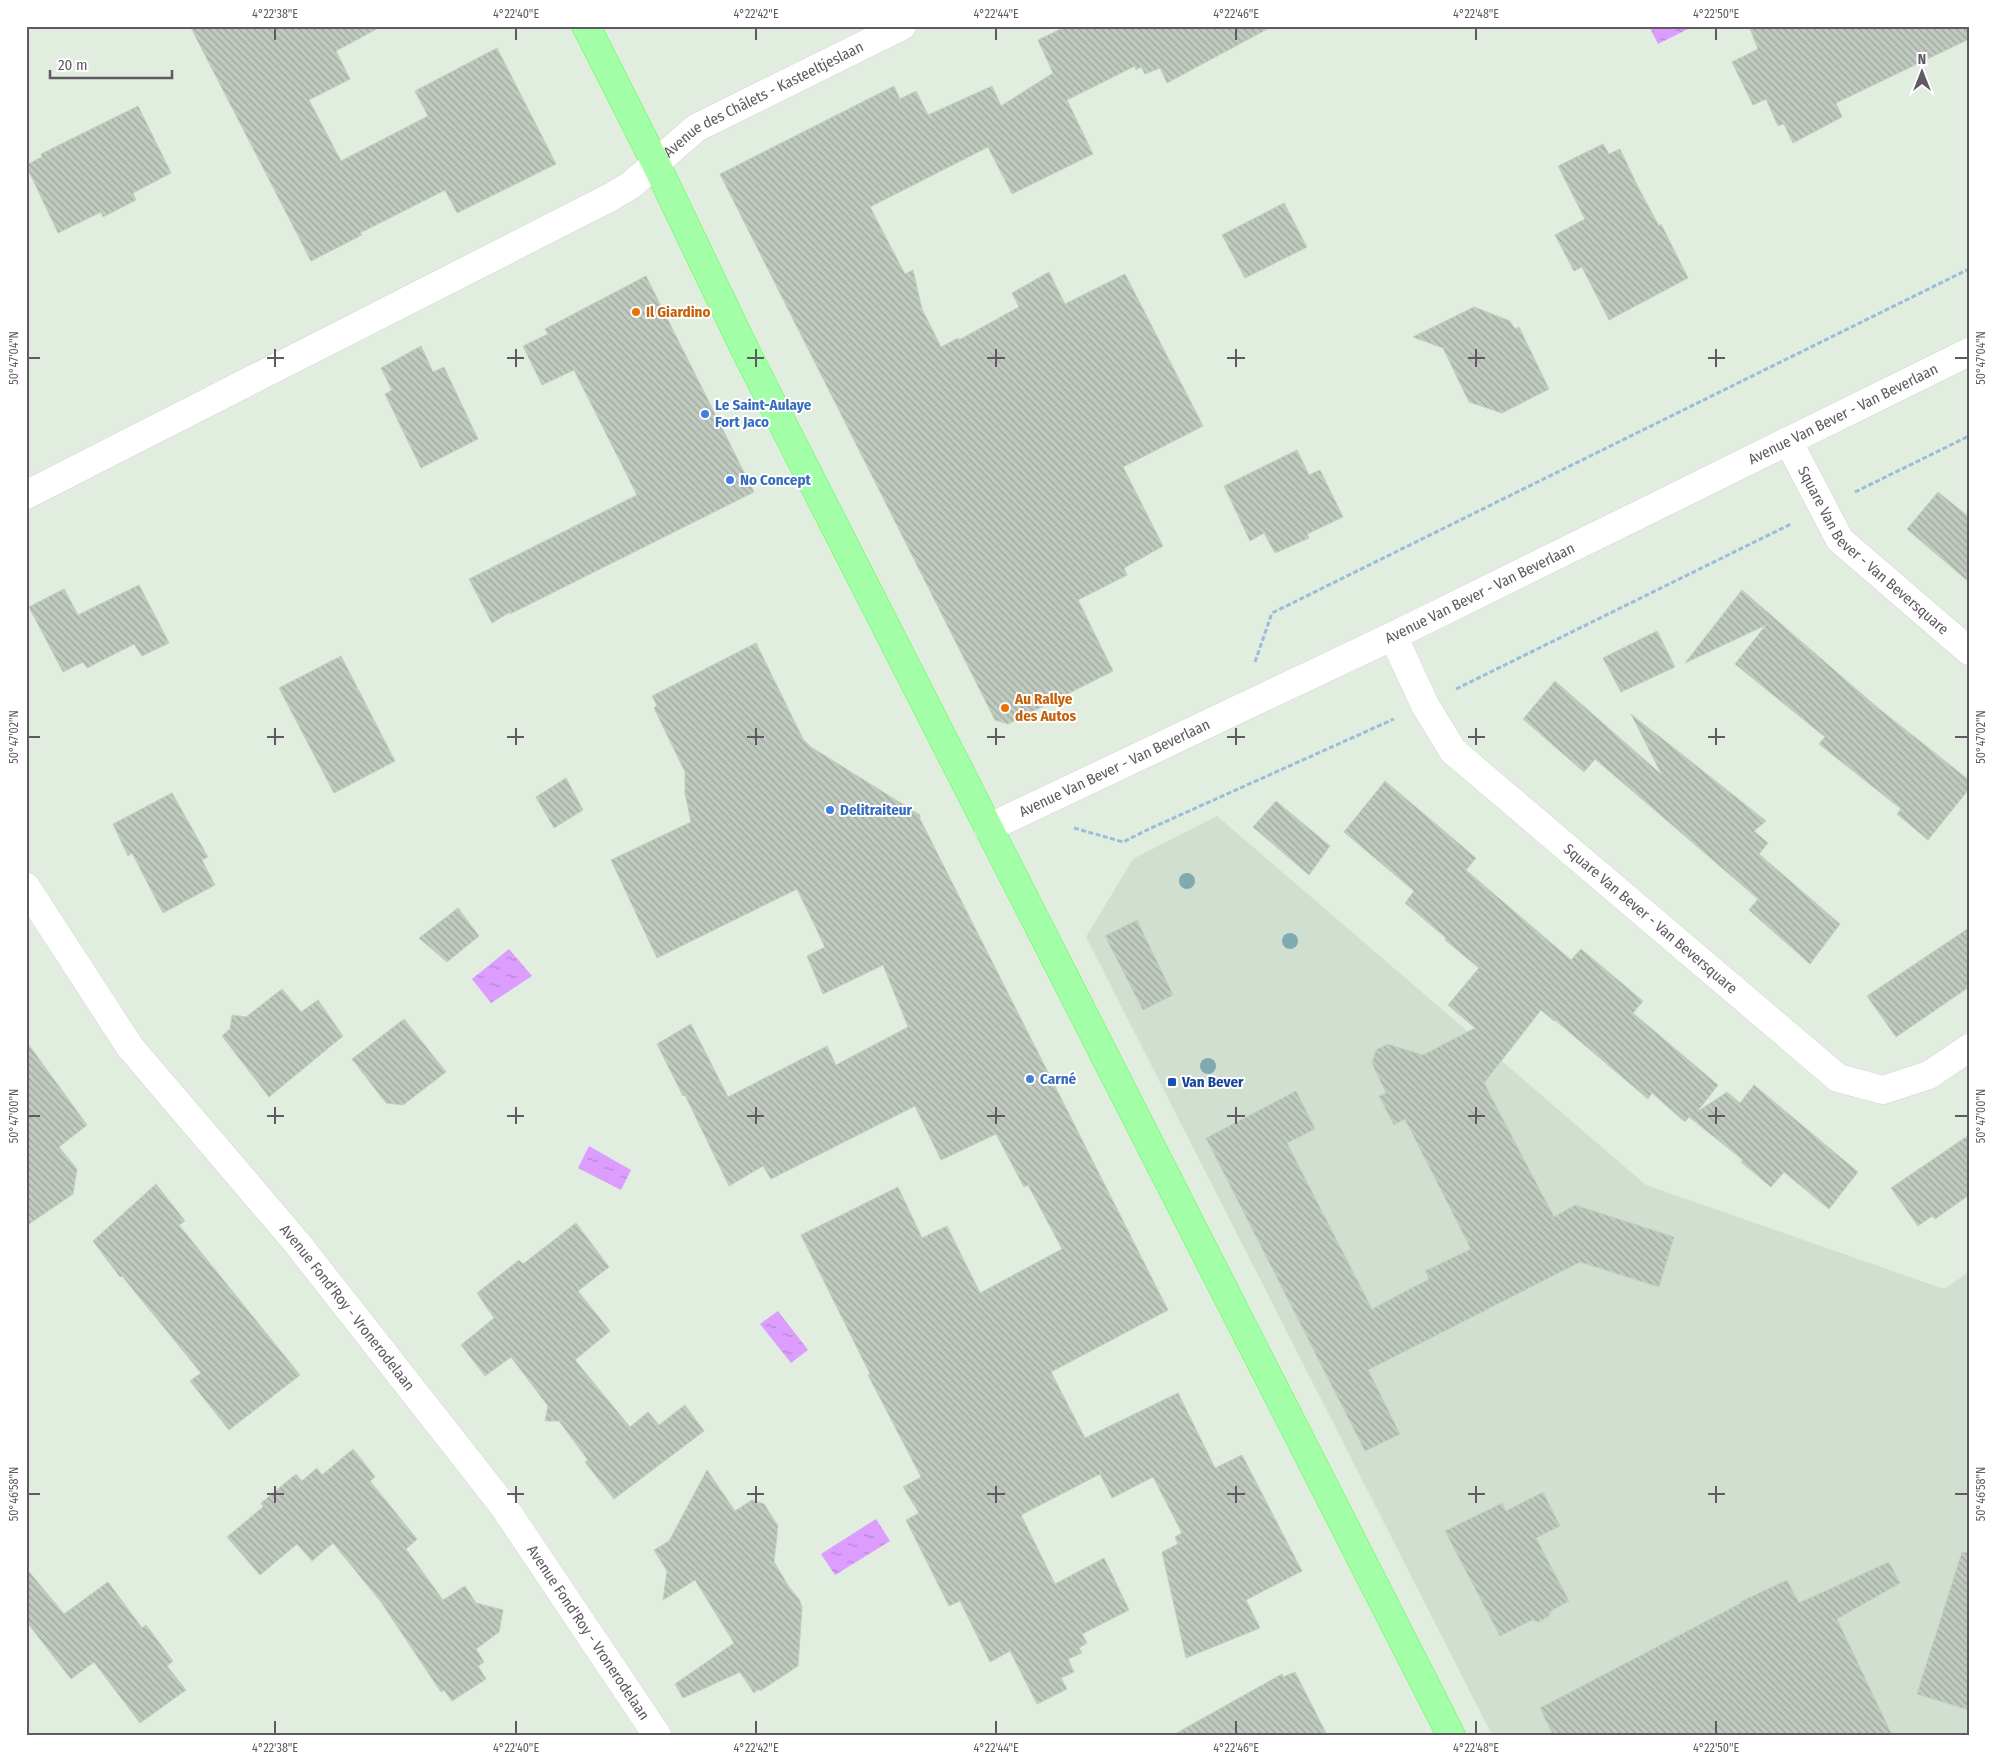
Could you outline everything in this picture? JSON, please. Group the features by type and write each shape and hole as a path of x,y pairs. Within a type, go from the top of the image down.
{"main road":[{"path":"586,26 656,164 746,352 1451,1735"}],"street":[{"name":"Avenue des Châlets - Kasteeltjeslaan","path":"26,495 609,198 631,185 696,128 902,26"},
{"name":"Avenue Van Bever - Van Beverlaan","path":"988,828 1393,636 1969,352"},
{"name":"Square Van Bever - Van Beversquare","path":"1788,441 1840,540 1969,651"},
{"name":"Square Van Bever - Van Beversquare","path":"1393,636 1425,705 1453,751 1838,1078 1883,1090 1929,1075 1969,1048"},
{"name":"Avenue Fond'Roy - Vronerodelaan","path":"26,887 130,1047 297,1243 502,1504 657,1735"}],"path":[{"path":"1272,612 1969,269"},
{"path":"1025,812 1123,842 1425,705 1969,436"}],"shaded area":[{"path":"1217,816 1646,1185 1944,1289 1969,1272 1969,1735 1492,1735 1086,937 1133,859"}],"water":[{"path":"1649,26 1694,26 1658,44"},
{"path":"509,949 532,976 491,1003 472,979"},
{"path":"589,1146 631,1170 621,1190 578,1168"},
{"path":"778,1311 808,1350 791,1363 760,1324"},
{"path":"876,1519 890,1541 835,1575 821,1554"}],"building":[{"path":"190,26 382,26 336,51 350,79 309,100 341,161 428,116 415,91 497,48 556,164 457,213 445,190 360,233 362,235 311,261"},
{"path":"1067,26 1273,26 1167,83 1160,68 1145,74 1141,67 1136,70 1135,66 1067,100 1093,154 1012,194 988,147 870,207 905,274 913,270 922,309 941,347 958,338 959,340 1019,307 1012,293 1049,272 1065,304 1125,274 1203,426 1123,467 1163,546 1124,568 1127,575 1078,600 1113,671 1008,724 995,720 720,174 894,86 900,99 916,91 928,115 992,86 1001,106 1053,73 1038,40"},
{"path":"1749,26 1969,26 1969,39 1836,103 1842,117 1793,143 1784,124 1778,126 1766,99 1753,105 1732,62 1758,49"},
{"path":"138,106 171,173 133,193 136,200 103,217 101,212 58,233 26,165 42,157 41,154"},
{"path":"1603,144 1609,154 1620,149 1639,189 1659,226 1661,224 1688,278 1609,320 1582,267 1574,271 1555,235 1585,219 1558,166"},
{"path":"1284,203 1307,247 1245,278 1222,235"},
{"path":"646,276 754,492 510,614 510,612 492,623 469,579 637,495 574,370 542,385 523,346 548,334 545,329"},
{"path":"1474,307 1510,321 1515,329 1519,327 1549,389 1502,413 1469,402 1443,348 1413,337"},
{"path":"421,346 433,372 444,367 478,439 421,468 385,394 392,390 381,368"},
{"path":"1297,450 1309,475 1320,470 1343,517 1307,534 1309,538 1275,553 1264,533 1250,541 1224,486"},
{"path":"1938,492 1969,517 1969,582 1907,529"},
{"path":"139,585 169,643 142,656 134,644 87,668 83,662 63,672 29,607 64,589 78,615"},
{"path":"1742,590 1878,708 1969,780 1969,789 1928,840 1897,814 1901,809 1819,744 1825,737 1735,664 1766,625 1685,663"},
{"path":"1657,631 1675,667 1621,692 1603,658"},
{"path":"756,643 803,739 811,747 920,815 920,819 1168,1310 1051,1372 1085,1438 1178,1393 1215,1468 1242,1455 1302,1571 1246,1600 1260,1628 1186,1658 1162,1552 1178,1544 1175,1537 1182,1533 1153,1477 1112,1498 1100,1474 1021,1515 1055,1584 1104,1558 1129,1610 1082,1634 1087,1643 1079,1648 1082,1653 1068,1659 1074,1672 1061,1678 1067,1689 1037,1704 1010,1651 990,1662 960,1601 949,1606 906,1520 919,1513 903,1487 921,1477 868,1375 870,1374 801,1235 898,1187 922,1238 947,1226 980,1293 1062,1249 1028,1185 1024,1187 996,1134 941,1160 915,1106 771,1179 763,1166 729,1186 685,1095 683,1096 657,1044 691,1024 728,1097 827,1046 836,1065 908,1027 883,965 823,994 807,956 825,947 797,889 657,958 611,860 691,822 685,793 685,772 654,708 657,705 652,696"},
{"path":"341,656 395,761 334,793 279,688"},
{"path":"1555,681 1662,775 1631,714 1766,821 1754,831 1768,843 1759,854 1840,924 1810,964 1749,910 1758,899 1595,759 1584,772 1523,719"},
{"path":"566,778 583,810 554,828 536,797"},
{"path":"1385,781 1476,858 1466,870 1571,960 1581,949 1643,1001 1633,1013 1718,1085 1697,1112 1727,1092 1740,1103 1754,1085 1858,1172 1829,1209 1784,1172 1771,1187 1741,1162 1743,1160 1689,1117 1685,1122 1652,1093 1648,1099 1541,1010 1484,1083 1554,1217 1575,1205 1674,1237 1659,1287 1580,1262 1368,1370 1400,1434 1365,1451 1206,1138 1296,1091 1315,1129 1287,1143 1372,1309 1429,1279 1425,1271 1471,1249 1405,1119 1394,1125 1379,1096 1386,1093 1372,1063 1376,1050 1387,1044 1423,1055 1475,1028 1448,1005 1479,968 1405,903 1414,891 1344,832"},
{"path":"172,793 208,857 202,860 215,885 163,913 132,853 128,856 113,824"},
{"path":"1276,801 1330,846 1309,875 1253,827"},
{"path":"458,908 479,936 447,962 419,938"},
{"path":"1137,920 1173,995 1143,1010 1105,936"},
{"path":"1969,928 1969,987 1896,1037 1867,996"},
{"path":"282,989 301,1012 318,1000 343,1036 269,1097 222,1036 230,1029 232,1015 246,1017"},
{"path":"404,1019 446,1072 403,1105 386,1103 352,1059"},
{"path":"26,1041 87,1125 59,1147 77,1169 73,1194 26,1226"},
{"path":"1969,1135 1969,1195 1935,1219 1932,1216 1918,1226 1891,1188"},
{"path":"156,1184 185,1221 179,1225 300,1375 229,1430 190,1381 201,1373 122,1276 120,1277 93,1241"},
{"path":"576,1223 609,1267 578,1291 610,1331 575,1360 630,1427 648,1412 659,1425 685,1405 704,1431 614,1499 585,1462 588,1460 559,1421 545,1421 548,1406 511,1357 485,1376 461,1345 494,1318 477,1293 519,1260 523,1264"},
{"path":"353,1449 375,1477 370,1481 417,1539 406,1549 443,1600 465,1586 476,1603 503,1610 499,1632 476,1649 484,1662 478,1666 486,1679 452,1701 444,1690 441,1692 381,1602 333,1543 312,1561 297,1544 260,1575 227,1537 263,1507 261,1503 296,1474 302,1481 317,1468 322,1475"},
{"path":"707,1470 735,1511 752,1500 764,1504 778,1526 774,1562 789,1587 799,1599 802,1607 798,1666 754,1693 740,1672 683,1698 675,1684 734,1643 695,1580 663,1600 667,1571 654,1550 669,1541"},
{"path":"1543,1492 1560,1526 1536,1538 1569,1601 1551,1611 1549,1616 1538,1622 1532,1620 1500,1636 1445,1531 1502,1503 1506,1511"},
{"path":"1962,1552 1969,1553 1969,1710 1917,1694"},
{"path":"1889,1562 1900,1583 1837,1619 1892,1735 1553,1735 1540,1708 1740,1602 1787,1580 1799,1603"},
{"path":"26,1568 64,1614 108,1582 142,1628 146,1625 173,1661 167,1666 186,1690 140,1723 94,1662 71,1679 26,1621"},
{"path":"1295,1672 1327,1735 1173,1735 1282,1674 1283,1677"}],"place":[{"name":"Il Giardino","path":"636,312"},
{"name":"Le Saint-Aulaye Fort Jaco","path":"705,414"},
{"name":"No Concept","path":"730,480"},
{"name":"Au Rallye des Autos","path":"1005,708"},
{"name":"Delitraiteur","path":"830,810"},
{"name":"Carné","path":"1030,1079"},
{"name":"Van Bever","path":"1172,1082"}]}
